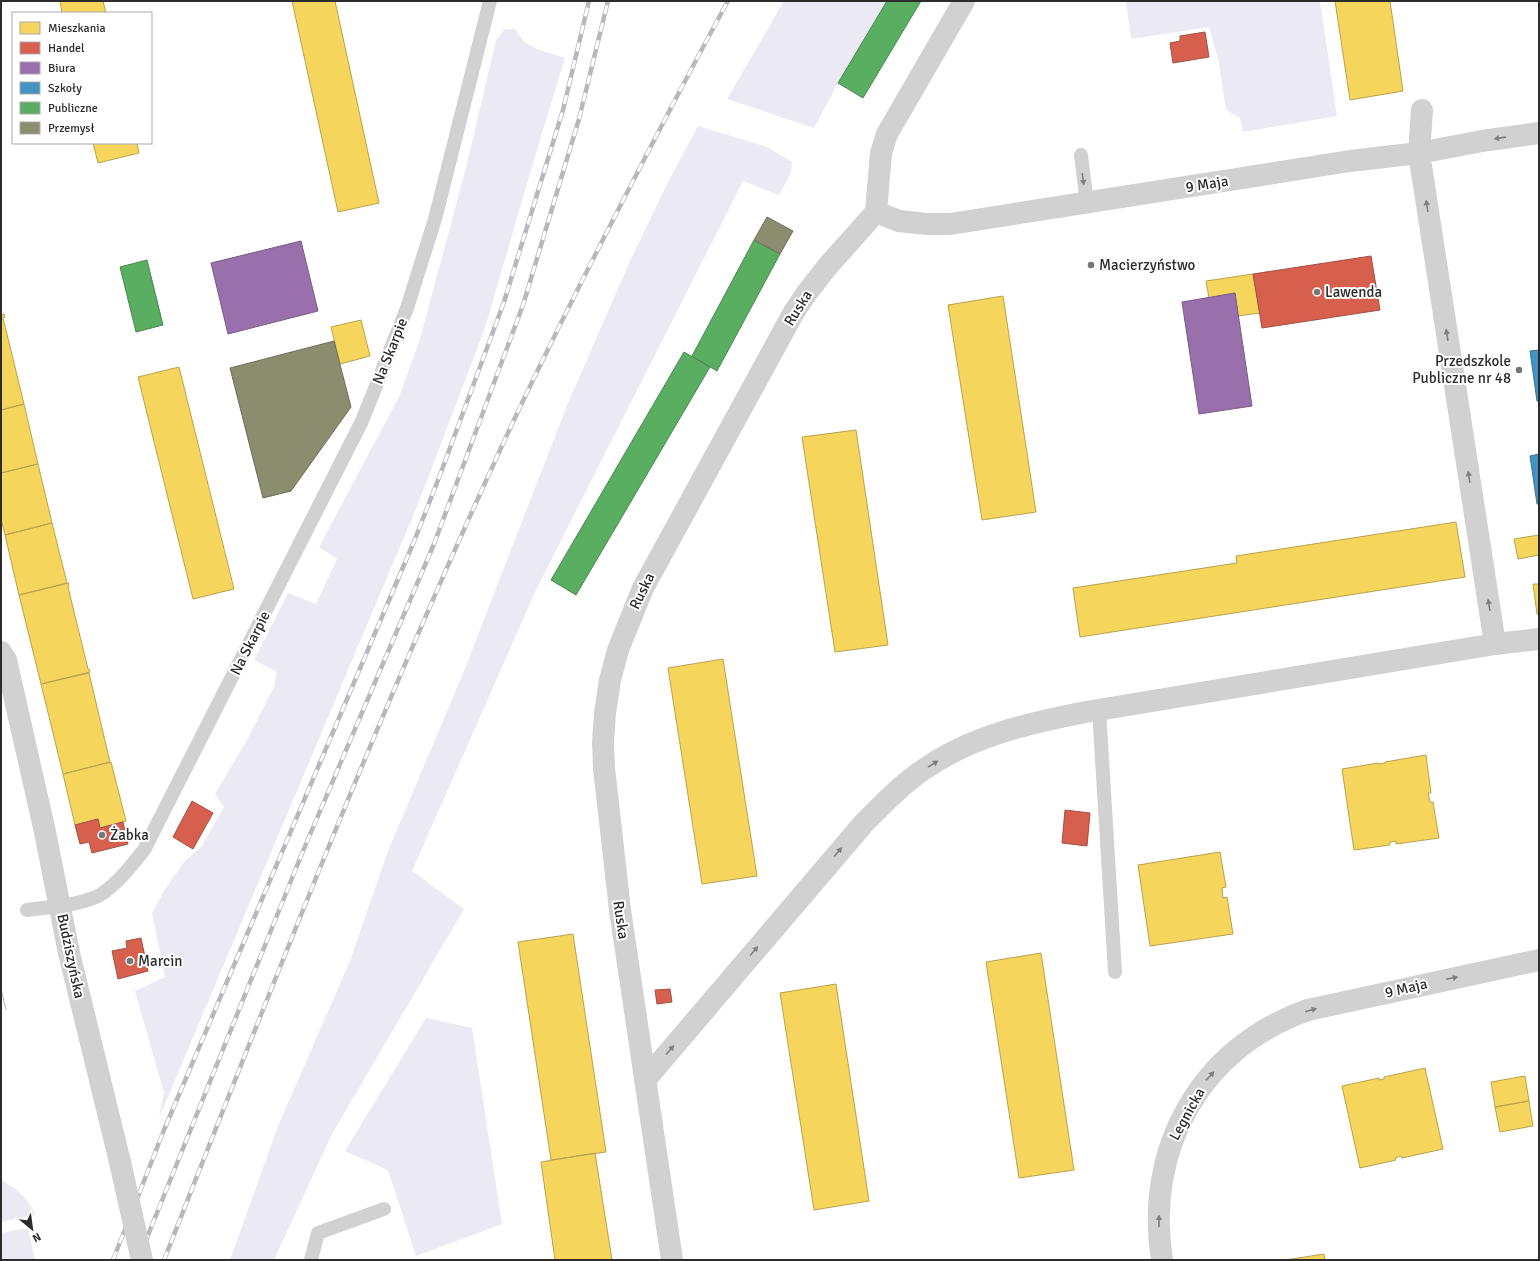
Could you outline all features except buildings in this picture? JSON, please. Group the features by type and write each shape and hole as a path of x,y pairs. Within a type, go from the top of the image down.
{"street":[{"path":"876,212 881,153 887,134 964,1"},
{"path":"1422,110 1419,153 1495,644"},
{"name":"9 Maja","path":"876,212 898,221 927,224 950,224 1350,161 1419,153 1482,141 1539,133"},
{"name":"Ruska","path":"672,1260 620,910 604,768 603,742 605,713 610,680 618,650 642,588 794,312 819,278 876,212"},
{"path":"645,1080 849,838 903,785 941,758 979,740 1019,726 1099,710 1495,644 1539,639"},
{"name":"Budziszyńska","path":"1,652 6,660 19,716 69,953 142,1260"},
{"name":"9 Maja","path":"1275,1024 1298,1014 1318,1008 1539,960"},
{"name":"Legnicka","path":"1162,1260 1158,1226 1160,1195 1164,1168 1177,1127 1202,1086 1221,1064 1243,1046 1275,1024"}],"lane":[{"name":"Na Skarpie","path":"27,910 60,906 89,899 102,893 131,867 144,850 362,421 407,308 435,219 490,1"},
{"path":"1081,155 1087,203"},
{"path":"1099,710 1115,972"},
{"path":"311,1260 318,1233 384,1209"}],"shaded area":[{"path":"784,1 887,1 838,83 814,128 727,99"},
{"path":"1126,1 1320,1 1337,116 1243,132 1240,118 1226,110 1219,63 1209,27 1131,39"},
{"path":"505,29 515,29 524,42 537,49 565,58 485,328 418,504 159,1118 164,1093 135,991 165,977 152,913 165,889 185,861 202,846 224,807 215,794 247,740 274,687 277,672 254,660 288,593 316,604 337,559 319,547 399,397 420,339 466,168 496,40"},
{"path":"698,126 767,147 792,162 791,173 779,195 743,181 536,590 412,871 464,909 332,1134 274,1260 230,1260 278,1126 350,961 388,851 464,671 568,403 630,261 667,184"},
{"path":"426,1018 472,1028 502,1224 416,1256 388,1170 345,1151"},
{"path":"1,1180 22,1194 36,1215 1,1222"},
{"path":"28,1228 35,1260 1,1260 1,1233"}],"tram line":[{"path":"1,989 6,1010"}],"railway":[{"path":"113,1260 164,1130 415,539 440,475 504,302 563,110 589,1"},
{"path":"138,1260 303,851 434,544 523,305 579,119 608,1"},
{"path":"164,1260 324,857 451,558 510,428 554,337 657,135 728,1"}],"place":[{"name":"Macierzyństwo","path":"1091,265"},
{"name":"Lawenda","path":"1317,292"},
{"name":"Przedszkole Publiczne nr 48","path":"1519,370"},
{"name":"Żabka","path":"102,835"},
{"name":"Marcin","path":"130,961"}]}
